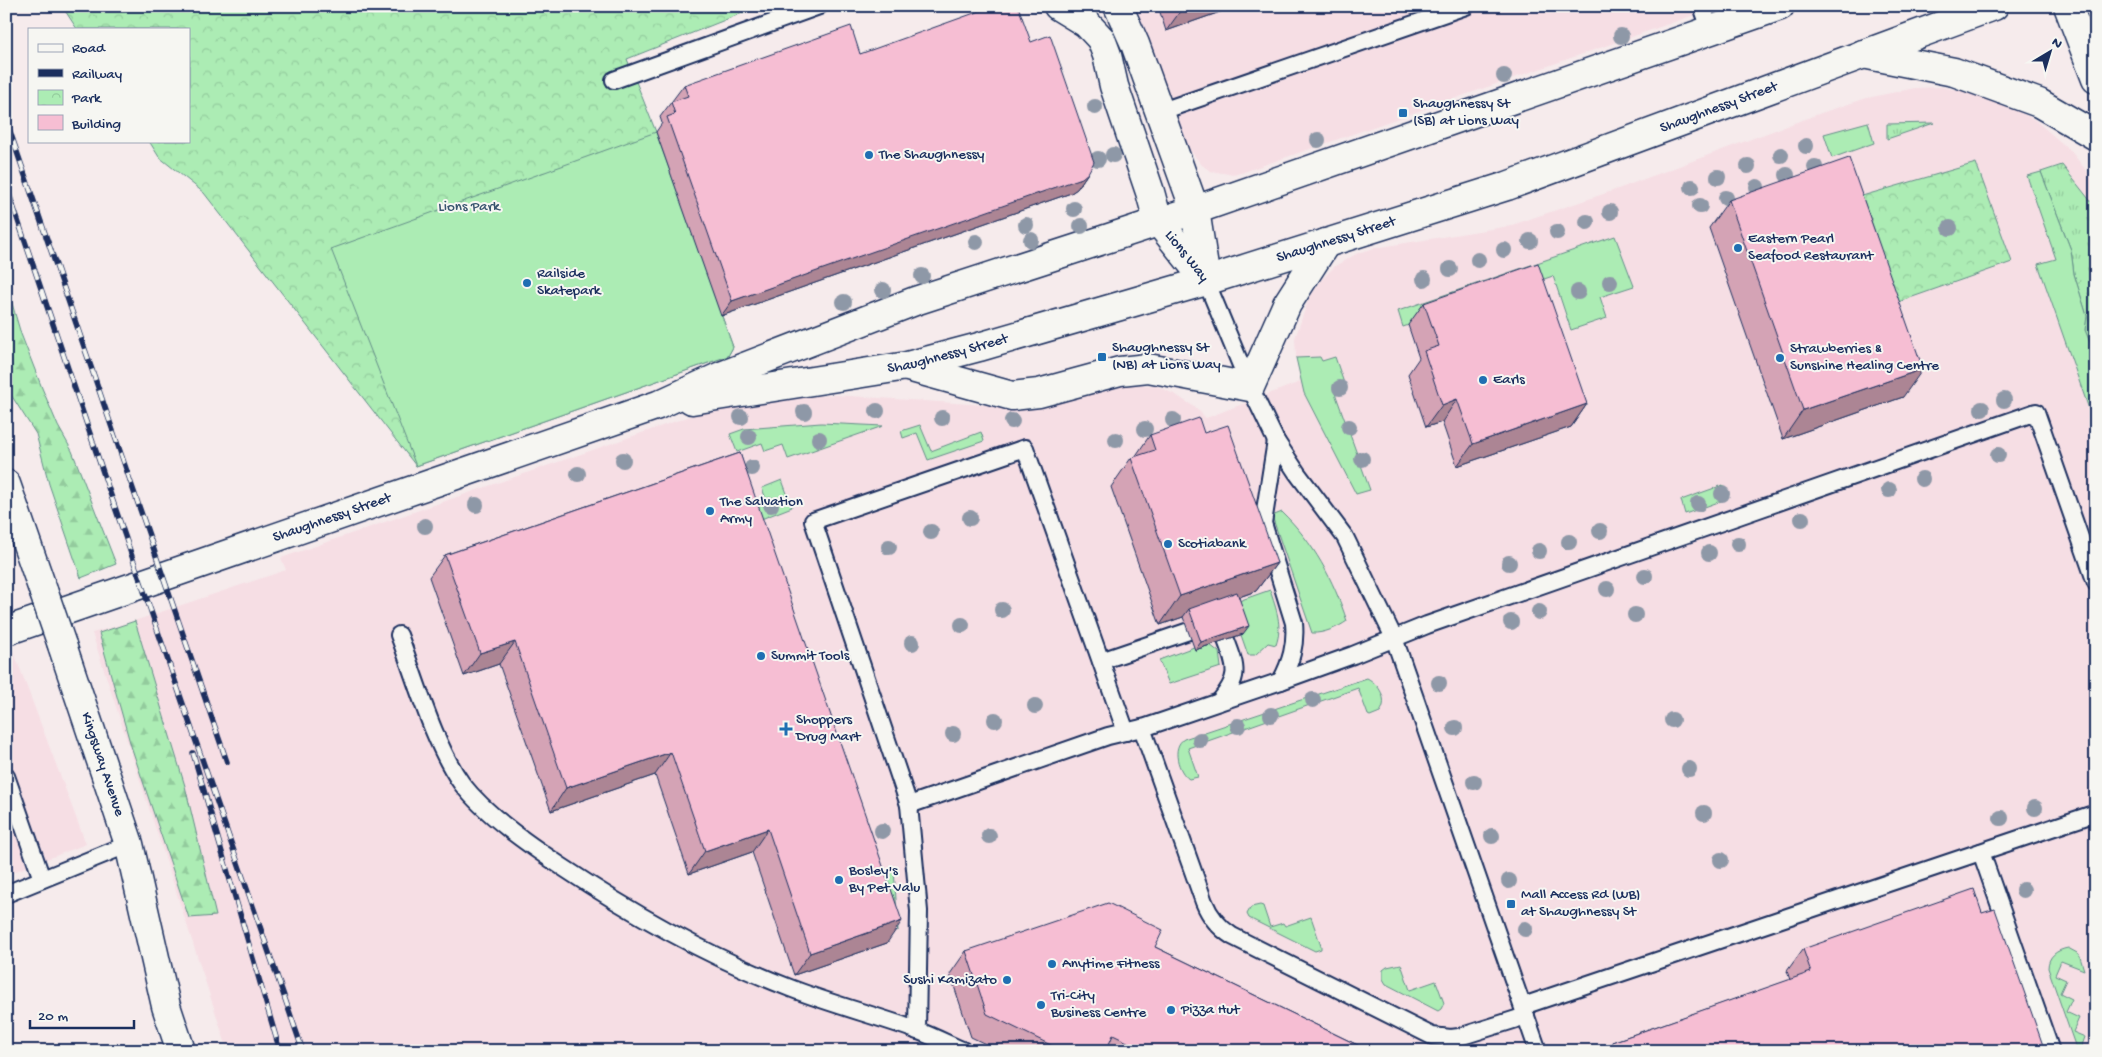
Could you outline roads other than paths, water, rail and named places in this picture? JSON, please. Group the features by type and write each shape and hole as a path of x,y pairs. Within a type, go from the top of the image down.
{"main road":[{"name":"Lions Way","path":"1058,6 1086,24 1101,39 1105,47 1114,86 1158,221 1206,281"},
{"name":"Lions Way","path":"1118,6 1135,44 1195,210 1206,281"},
{"name":"Shaughnessy Street","path":"6,631 658,405 721,376 915,301 1195,210 1711,32 1780,6"},
{"name":"Shaughnessy Street","path":"658,405 907,366 980,347 1206,281 1507,186 1994,6"},
{"path":"2068,6 2096,78"},
{"path":"1863,54 1954,72 2039,103 2096,136"},
{"path":"907,366 1012,396 1039,393 1120,371 1148,368 1250,387 1287,304 1326,243"},
{"name":"Kingsway Avenue","path":"6,484 129,844 166,1006 181,1051"}],"lane":[{"path":"614,80 819,6"},
{"path":"1159,112 1466,6"},
{"path":"1702,6 1711,32"},
{"path":"1206,281 1250,387 1276,441 1297,473 1345,537 1394,638 1538,1051"},
{"path":"909,805 1108,736 1142,728 1281,681 1427,625 2036,412 2096,583"},
{"path":"1276,441 1263,523 1294,623 1295,637 1293,652 1281,681"},
{"path":"917,1031 919,912 909,805 813,521 1026,448 1126,732"},
{"path":"1101,661 1188,631"},
{"path":"399,635 442,748 462,784 492,814 535,848 603,894 727,962 791,988 917,1031 964,1051"},
{"path":"1219,702 1231,688 1236,675 1235,666 1226,640"},
{"path":"1142,728 1204,902 1223,930 1432,1036 1451,1038 1459,1037 1524,1011 2096,813"},
{"path":"6,776 42,879"},
{"path":"6,894 129,844"},
{"path":"1981,852 2051,1051"}],"railway":[{"path":"6,120 227,762"},
{"path":"6,185 303,1051"},
{"path":"193,753 280,1051"}],"place":[{"name":"Shaughnessy St (SB) at Lions Way","path":"1403,113"},
{"name":"The Shaughnessy","path":"869,155"},
{"name":"Eastern Pearl Seafood Restaurant","path":"1738,248"},
{"name":"Railside Skatepark","path":"527,283"},
{"name":"Shaughnessy St (NB) at Lions Way","path":"1102,357"},
{"name":"Strawberries & Sunshine Healing Centre","path":"1780,358"},
{"name":"Earls","path":"1483,380"},
{"name":"The Salvation Army","path":"710,511"},
{"name":"Scotiabank","path":"1168,544"},
{"name":"Summit Tools","path":"761,656"},
{"name":"Shoppers Drug Mart","path":"786,729"},
{"name":"Bosley's By Pet Valu","path":"839,880"},
{"name":"Mall Access Rd (WB) at Shaughnessy St","path":"1511,904"},
{"name":"Anytime Fitness","path":"1052,964"},
{"name":"Sushi Kamizato","path":"1007,980"},
{"name":"Tri-City Business Centre","path":"1041,1005"},
{"name":"Pizza Hut","path":"1171,1010"}],"park label":[{"name":"Lions Park","path":"469,207"}]}
